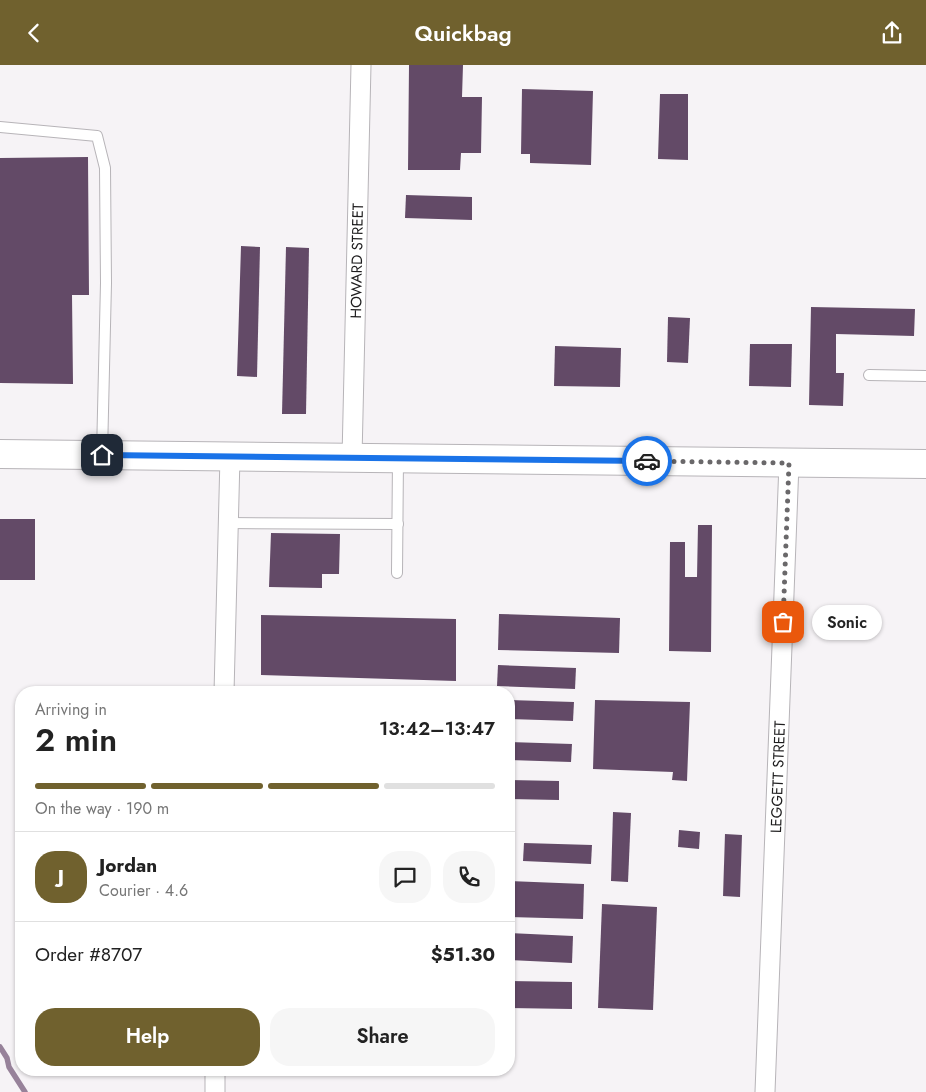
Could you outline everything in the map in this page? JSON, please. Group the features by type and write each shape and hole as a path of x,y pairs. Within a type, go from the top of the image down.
{"main road":[{"path":"0,454 926,464"}],"street":[{"name":"HOWARD STREET","path":"352,458 361,65"},
{"path":"224,686 230,457"},
{"name":"LEGGETT STREET","path":"765,1092 789,463"},
{"path":"215,1076 215,1092"}],"lane":[{"path":"0,127 97,137 105,168 106,283 102,455"},
{"path":"869,375 926,376"},
{"path":"397,573 398,458"},
{"path":"228,523 398,523"}],"building":[{"path":"409,65 463,65 462,97 482,97 481,153 461,153 460,170 408,170"},
{"path":"522,89 593,91 591,165 530,163 530,154 521,154"},
{"path":"660,94 688,94 688,160 658,159"},
{"path":"88,157 89,295 72,295 73,384 0,383 0,158"},
{"path":"406,195 472,197 472,220 405,218"},
{"path":"241,246 260,247 257,377 237,376"},
{"path":"286,247 309,248 306,414 282,414"},
{"path":"811,307 915,309 914,336 836,334 836,373 844,373 843,406 809,405"},
{"path":"668,317 690,318 688,363 667,362"},
{"path":"750,344 792,344 791,387 749,386"},
{"path":"555,346 621,348 620,387 554,386"},
{"path":"0,519 35,519 35,580 0,580"},
{"path":"698,525 712,525 711,652 669,651 670,542 685,542 685,577 697,577"},
{"path":"271,533 340,534 339,574 322,574 322,588 269,587"},
{"path":"499,614 620,618 619,653 498,650"},
{"path":"261,615 456,619 456,681 261,675"},
{"path":"498,665 576,668 575,689 497,686"},
{"path":"515,700 574,702 573,721 515,719"},
{"path":"595,700 690,702 687,781 672,780 673,772 593,769"},
{"path":"515,742 572,744 571,762 515,760"},
{"path":"515,780 559,781 559,800 515,799"},
{"path":"613,812 631,813 628,882 611,881"},
{"path":"679,830 700,832 699,849 678,847"},
{"path":"725,834 742,835 740,897 723,896"},
{"path":"524,843 592,845 591,864 523,861"},
{"path":"515,881 584,884 583,919 515,917"},
{"path":"602,904 657,907 653,1010 598,1008"},
{"path":"515,933 573,936 572,963 515,960"},
{"path":"515,981 572,982 572,1009 515,1008"}],"waterway":[{"path":"0,1047 7,1058 9,1067 25,1092"}],"way so far":[{"path":"647,461 789,463 783,622"}],"place":[{"name":"Sonic","path":"783,622"}],"route":[{"path":"102,455 647,461"}]}
